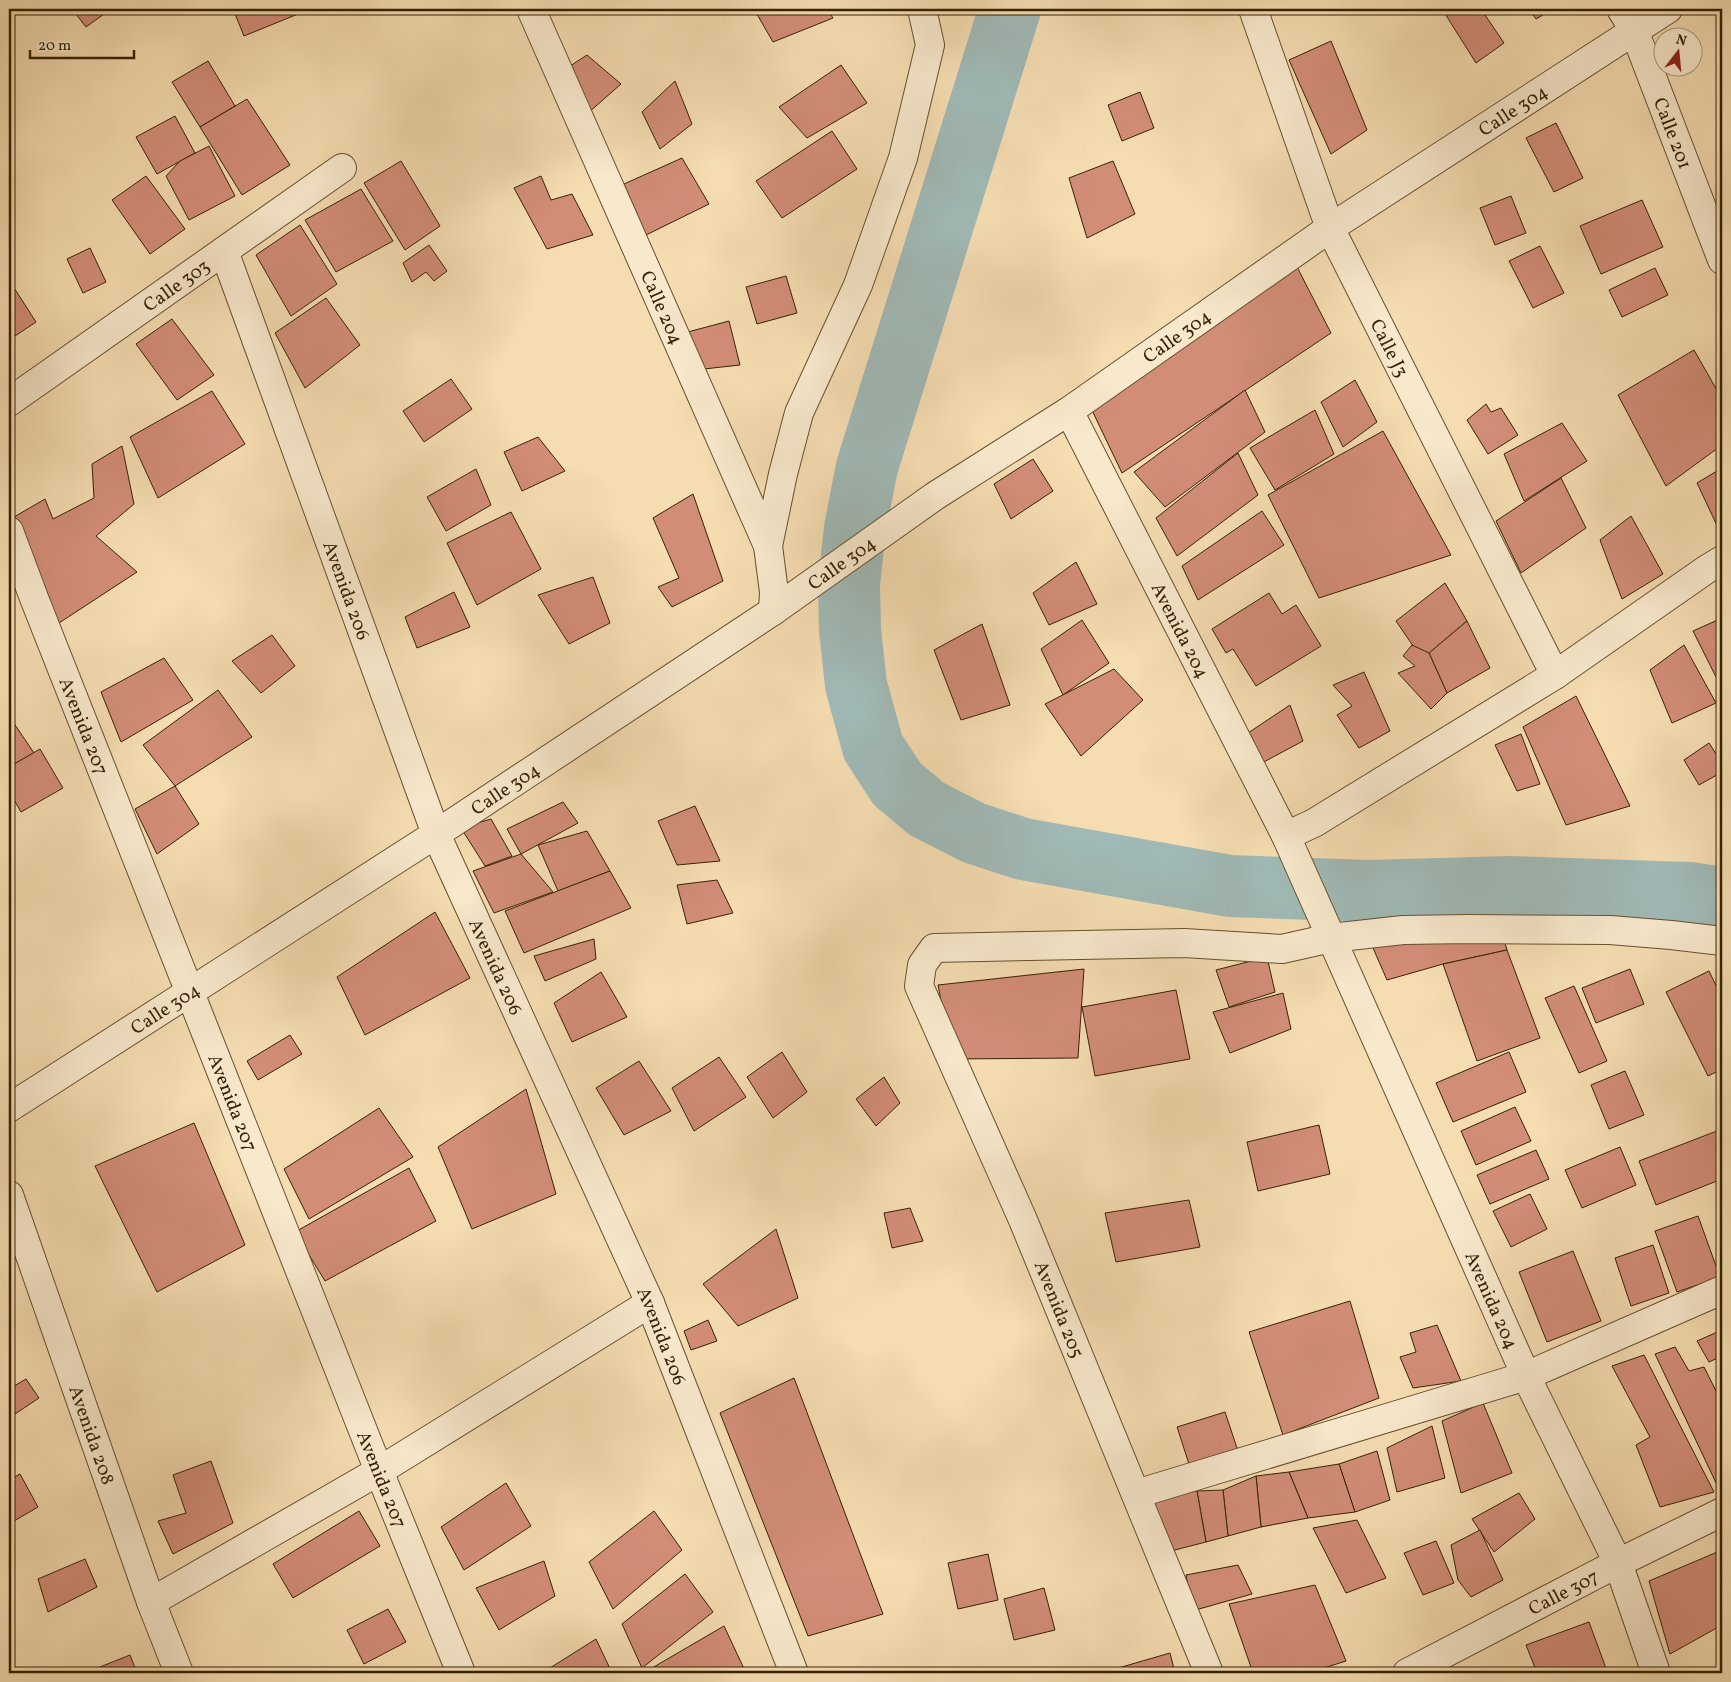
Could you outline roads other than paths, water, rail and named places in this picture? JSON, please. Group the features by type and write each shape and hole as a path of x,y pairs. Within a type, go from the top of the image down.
{"street":[{"name":"Calle 204","path":"532,9 768,546 774,592 773,611"},
{"path":"768,546 783,474 799,413 858,285 903,158 930,45 922,9"},
{"name":"Calle J3","path":"1253,9 1330,228 1555,675"},
{"name":"Calle 304","path":"9,1108 436,834 797,595 935,496 1069,411 1627,20 1668,9"},
{"name":"Calle 201","path":"1627,20 1722,260"},
{"name":"Calle 303","path":"9,402 342,168"},
{"name":"Avenida 206","path":"224,250 436,834 650,1303 794,1673"},
{"name":"Avenida 204","path":"1069,411 1290,843 1328,933 1526,1376 1618,1563 1656,1673"},
{"name":"Avenida 207","path":"9,531 379,1471 461,1673"},
{"path":"1290,843 1314,823 1555,675 1699,574 1722,560"},
{"path":"1328,933 1468,928 1610,930 1722,941"},
{"name":"Avenida 205","path":"1209,1673 1023,1220 919,986 922,965 934,948 1184,943 1282,949 1328,933"},
{"name":"Avenida 208","path":"9,1194 151,1602 179,1673"},
{"path":"1136,1494 1526,1376 1722,1290"},
{"path":"151,1602 379,1471 650,1303"},
{"name":"Calle 307","path":"1407,1673 1618,1563 1722,1512"}],"waterway":[{"path":"1010,9 867,467 855,528 849,584 850,630 856,685 873,747 897,784 927,809 974,833 1023,849 1230,886 1368,891 1510,887 1689,893 1722,898"}]}
